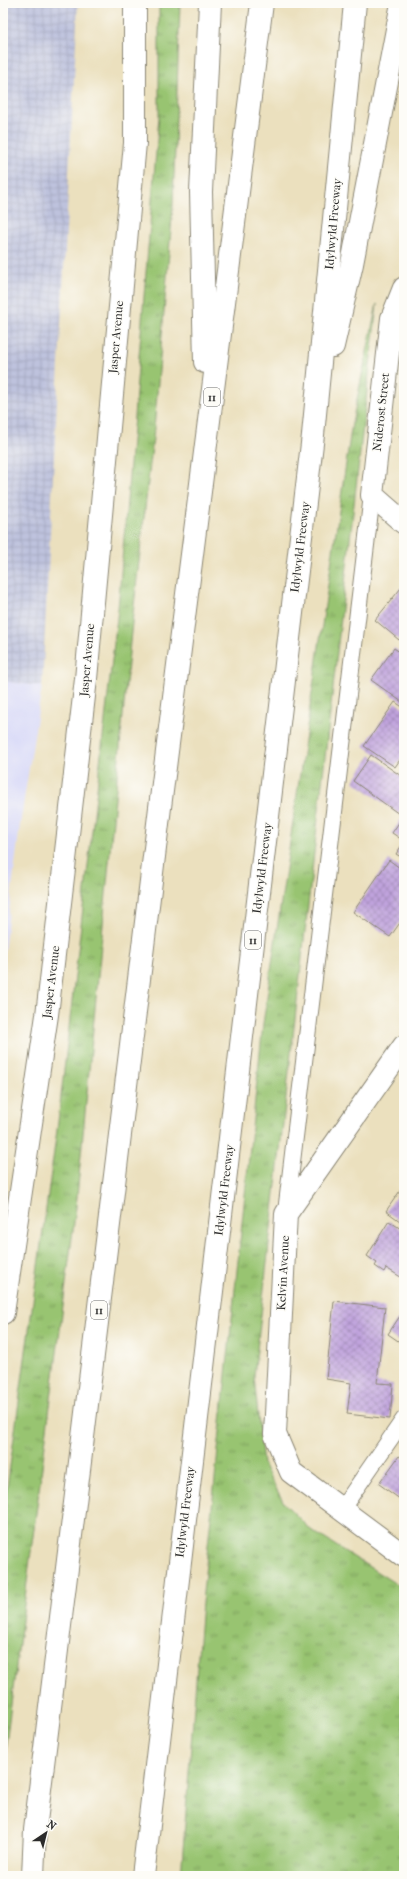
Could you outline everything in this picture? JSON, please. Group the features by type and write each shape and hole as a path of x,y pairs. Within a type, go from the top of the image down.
{"main road":[{"name":"Jasper Avenue","path":"3,1313 47,1015 86,679 135,142 135,3"},
{"path":"207,433 201,192 210,3"},
{"name":"11","path":"33,1876 36,1830 207,433 262,3"},
{"name":"Idylwyld Freeway","path":"143,1876 313,435 355,3"},
{"path":"313,435 352,264 402,3"},
{"name":"Niderost Street","path":"372,495 392,318 404,288"},
{"path":"372,495 404,523"},
{"path":"286,1214 404,1046"},
{"name":"Kelvin Avenue","path":"286,1214 275,1434 291,1472 404,1556"},
{"path":"25,1876 36,1830"}],"lane":[{"path":"286,1214 372,495"},
{"path":"341,1510 404,1419"}],"shaded area":[{"path":"3,3 78,3 42,686 3,681"},
{"path":"3,681 42,686 20,825 3,959"}],"green space":[{"path":"159,3 180,3 173,206 154,429 131,632 76,1207 3,1766 3,1516 57,1130 118,609 159,116"},
{"path":"377,304 254,1376 263,1464 284,1503 311,1530 404,1589 404,1873 403,1876 181,1876 202,1602 263,1024 352,423"}],"building":[{"path":"404,430 404,440 399,437"},
{"path":"401,588 404,590 404,634 399,640 375,620"},
{"path":"394,648 404,655 404,700 402,702 371,680"},
{"path":"395,702 404,708 404,754 395,767 364,746"},
{"path":"371,755 404,778 404,807 399,814 353,781"},
{"path":"404,815 404,841 392,833"},
{"path":"404,842 404,859 396,854"},
{"path":"389,860 404,871 404,917 390,937 353,912"},
{"path":"404,1185 404,1224 386,1211"},
{"path":"389,1221 404,1231 404,1279 386,1268 384,1272 375,1266 377,1263 367,1256"},
{"path":"334,1301 385,1307 377,1383 393,1384 390,1419 347,1414 351,1383 326,1379"},
{"path":"400,1316 404,1319 404,1345 388,1334"},
{"path":"399,1456 404,1459 404,1502 379,1484"}]}
